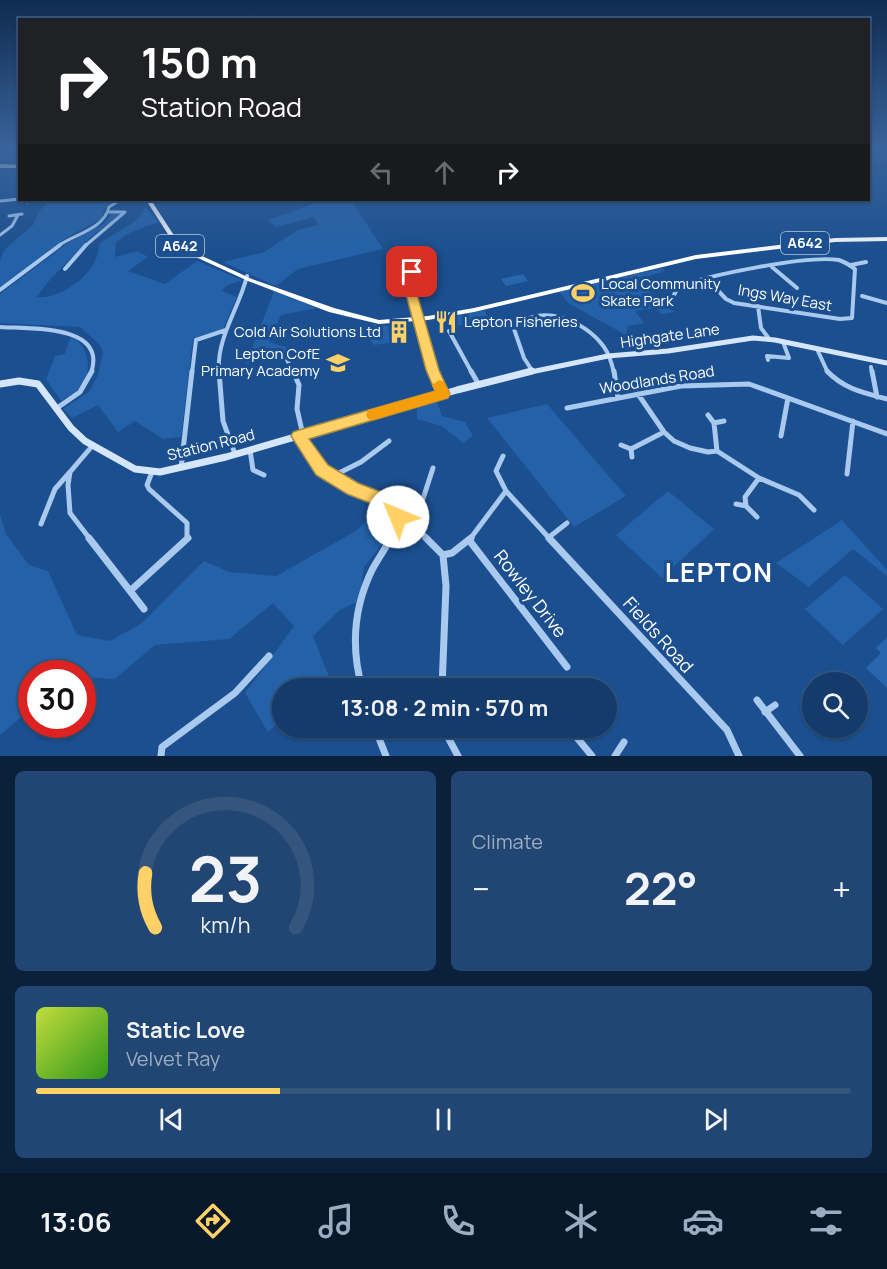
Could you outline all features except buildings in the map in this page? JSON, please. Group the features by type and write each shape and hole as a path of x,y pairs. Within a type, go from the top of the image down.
{"highway":[{"name":"A642","path":"152,201 168,232 181,247 284,292 332,310 379,322 474,310 666,264 723,254 835,240 887,239"}],"street":[{"path":"0,201 18,199"},
{"path":"0,290 64,242 100,223 109,207 118,201"},
{"path":"65,269 93,237 125,212 108,212"},
{"path":"0,235 12,226 20,215 9,216"},
{"name":"Ings Way East","path":"707,279 772,267 834,260 851,265 866,262"},
{"name":"Ings Way East","path":"707,279 730,302 844,320 852,318 855,269 851,265"},
{"path":"69,266 75,266"},
{"path":"772,267 797,288"},
{"path":"405,268 412,270 408,278 410,287 424,318 432,370 443,394"},
{"path":"235,454 223,421 218,362 226,330 242,297 246,277"},
{"path":"673,297 678,287 707,279"},
{"path":"398,286 410,287"},
{"path":"854,290 862,296 887,303"},
{"path":"853,297 862,296"},
{"path":"758,306 761,328 770,340"},
{"path":"533,372 524,358 514,332 517,323 529,316 539,314 555,316 581,327 603,344 618,398"},
{"path":"0,327 63,332 81,337 89,345 94,364 85,390 57,408"},
{"path":"181,468 196,340 226,330"},
{"path":"449,331 454,348 466,362 479,385"},
{"name":"Highgate Lane","path":"457,390 608,356 668,351 738,339 783,342 887,363"},
{"path":"768,360 767,356 789,358 783,342"},
{"path":"817,349 820,364 835,380 849,389 887,399"},
{"path":"284,353 300,392 297,409 301,436 322,470 331,477 396,506 398,511 411,520 443,555 446,586 442,678"},
{"path":"871,367 877,397"},
{"name":"Station Road","path":"0,384 33,381 38,384 76,434 135,468 152,472 181,468 250,450 457,390"},
{"name":"Woodlands Road","path":"567,408 638,394 725,381 749,384 887,434"},
{"path":"638,394 664,432 674,441 690,448 708,452 717,451 759,478 801,492 814,510"},
{"path":"781,436 788,398"},
{"path":"708,415 714,423 717,451"},
{"path":"714,423 724,421"},
{"path":"847,474 853,422"},
{"path":"621,445 631,449 664,432"},
{"path":"331,477 361,462 389,441"},
{"path":"41,524 50,497 58,484 93,445"},
{"path":"631,449 632,457"},
{"path":"250,450 253,470 264,475"},
{"path":"443,555 451,554 469,540 506,491 496,471 503,456"},
{"path":"411,520 420,508 433,468"},
{"path":"70,472 68,485 70,513 144,609"},
{"path":"130,591 188,538 187,524 149,489 147,485 152,472"},
{"path":"746,506 745,497 759,478"},
{"name":"Fields Road","path":"506,491 727,729 739,756"},
{"path":"736,504 746,506 757,517"},
{"path":"358,678 354,640 361,597 393,531 398,511"},
{"path":"548,538 567,523"},
{"name":"Rowley Drive","path":"469,540 567,667"},
{"path":"161,756 162,747 235,693 269,656"},
{"path":"757,700 800,756"},
{"path":"765,712 775,705"},
{"path":"379,738 386,756"},
{"path":"448,738 458,756"},
{"path":"577,738 592,756"},
{"path":"615,756 624,742"}],"shaded area":[{"path":"46,201 112,201 104,210 101,219 64,239 0,289 0,260 4,250 33,225 38,213"},
{"path":"321,201 352,201 383,249 298,269 276,286 223,262 264,252 298,230 318,225 314,217 276,227 268,220"},
{"path":"145,207 159,222 131,232 116,242 115,257 137,251 148,257 128,271 165,284 197,261 242,280 226,286 222,291 237,297 223,329 193,339 181,437 163,439 135,421 118,432 98,405 72,418 63,409 89,392 98,375 103,352 99,344 80,327 0,323 0,294 68,243 105,223 111,214 122,213 92,236 47,283 37,297 62,292 86,275 96,259 100,243 132,223"},
{"path":"418,253 428,255 433,281 426,285 413,281"},
{"path":"663,268 665,271 639,279 661,305 676,312 661,314 656,308 635,311 644,323 628,326 626,335 568,303 559,291"},
{"path":"274,291 317,308 281,315 269,342 286,347 287,351 246,364"},
{"path":"484,310 490,321 455,326 451,317"},
{"path":"374,324 388,326 390,343 374,345 367,336"},
{"path":"71,336 86,354 88,369 83,384 78,390 61,401 46,379 55,356 65,354"},
{"path":"436,399 442,416 465,422 473,436 463,443 442,426 417,419 417,405"},
{"path":"547,404 626,496 574,527 487,418"},
{"path":"668,491 714,529 662,578 616,535"},
{"path":"383,504 392,509 392,516 381,545 364,567 359,601 340,610 313,636 330,678 272,678 272,729 268,732 245,693 294,626 273,603 229,639 155,645 115,679 96,678 96,660 18,660 18,720 0,735 0,514 6,534 29,565 48,571 77,635 110,641 142,623 204,561 229,572 276,576 356,531"},
{"path":"842,520 887,570 887,576 853,549 809,587 776,563"},
{"path":"845,575 883,609 843,645 805,609"}],"slow traffic":[{"path":"373,415 443,394 439,385"}],"place":[{"name":"Local Community Skate Park","path":"583,293"},
{"name":"Lepton Fisheries","path":"446,322"},
{"name":"Cold Air Solutions Ltd","path":"399,332"},
{"name":"Lepton CofE Primary Academy","path":"338,363"}],"district":[{"name":"LEPTON","path":"719,573"}],"route":[{"path":"398,517 396,506 384,499 353,489 322,470 299,436 443,394 432,370 410,287 408,278 412,272"}]}
